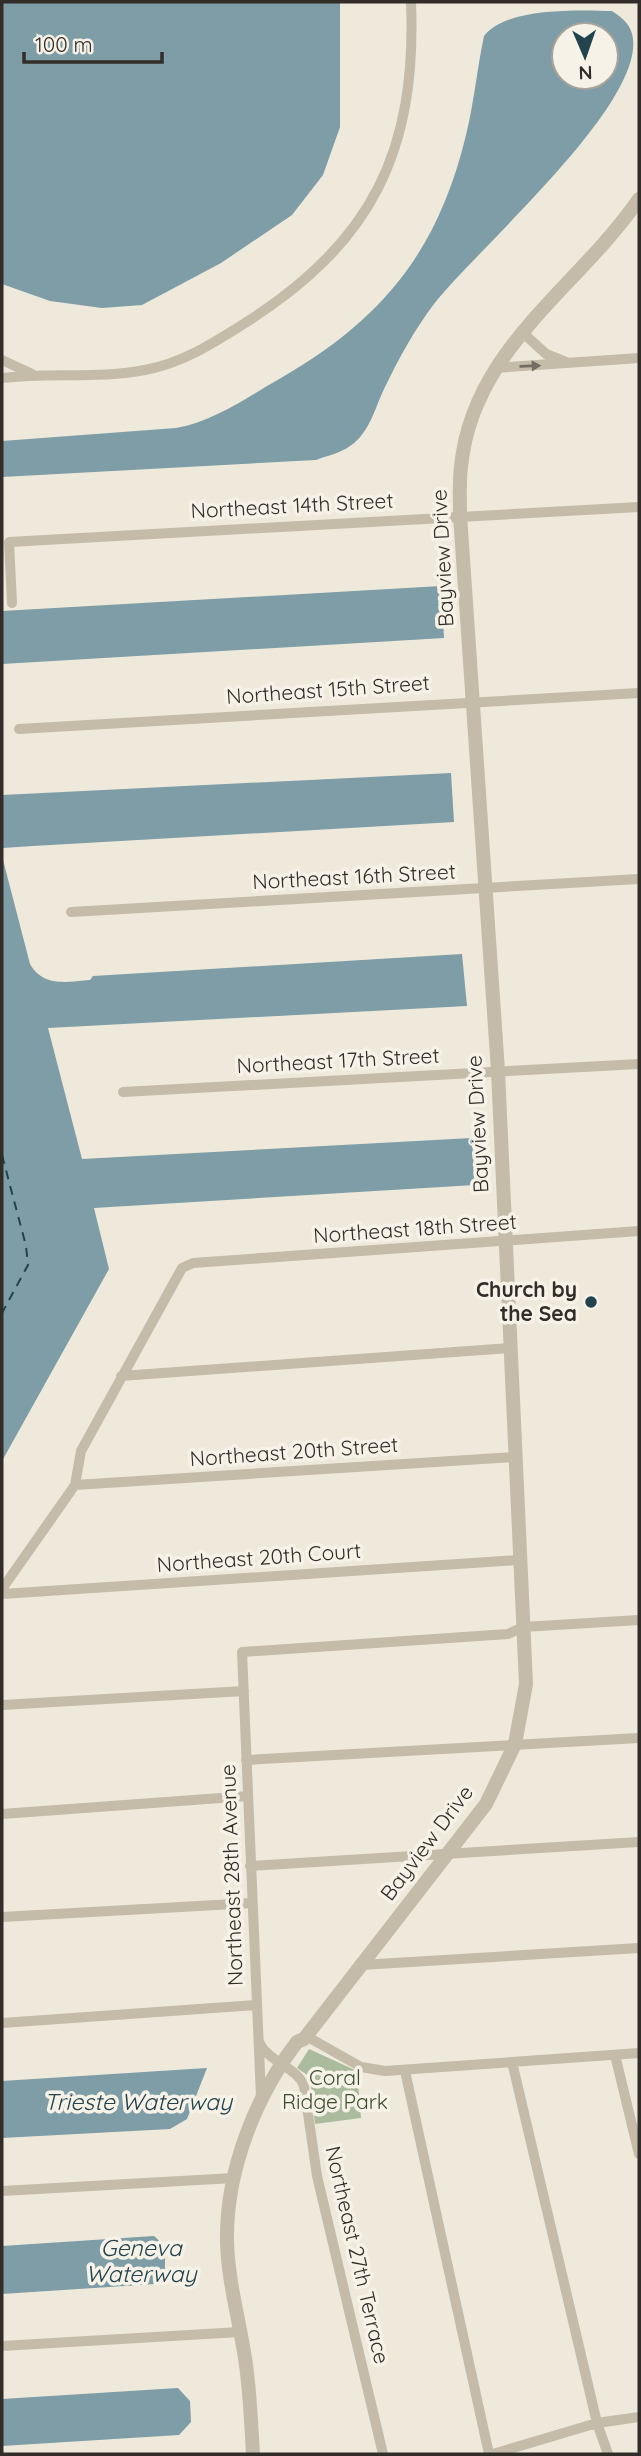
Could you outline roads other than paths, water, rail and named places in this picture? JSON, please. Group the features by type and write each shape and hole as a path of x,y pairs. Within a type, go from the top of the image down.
{"street":[{"path":"2,378 144,370 182,359 283,299 319,268 348,238 368,209 397,138 410,64 411,2"},
{"name":"Bayview Drive","path":"253,2454 248,2385 228,2250 234,2178 261,2100 284,2067 297,2042 305,2037 444,1854 486,1804 515,1744 526,1684 498,1071 460,515 461,467 467,433 483,390 495,368 521,331 603,248 638,203"},
{"path":"521,331 546,354 566,362"},
{"path":"495,368 639,358"},
{"path":"2,360 35,375"},
{"name":"Northeast 14th Street","path":"12,603 9,542 639,507"},
{"name":"Northeast 15th Street","path":"19,729 639,693"},
{"name":"Northeast 16th Street","path":"71,912 639,878"},
{"name":"Northeast 17th Street","path":"123,1092 639,1064"},
{"name":"Northeast 18th Street","path":"121,1376 182,1268 193,1263 505,1243 639,1231"},
{"path":"2,1592 75,1485 81,1451 121,1376 510,1348"},
{"name":"Northeast 20th Street","path":"75,1485 515,1457"},
{"name":"Northeast 20th Court","path":"2,1592 519,1560"},
{"path":"523,1627 639,1620"},
{"name":"Northeast 28th Avenue","path":"261,2100 242,1652 508,1634 523,1627"},
{"path":"2,1705 244,1691"},
{"path":"246,1760 639,1738"},
{"path":"2,1814 248,1796"},
{"path":"250,1866 639,1842"},
{"path":"2,1917 252,1903"},
{"path":"361,1965 639,1948"},
{"path":"2,2022 256,2005"},
{"path":"305,2037 361,2067 405,2071 639,2053"},
{"name":"Northeast 27th Terrace","path":"258,2041 266,2054 300,2078 304,2086 317,2176 383,2454"},
{"path":"615,2055 639,2154"},
{"path":"512,2062 597,2423 608,2454"},
{"path":"405,2071 491,2454 597,2423 639,2417"},
{"path":"2,2191 234,2178"},
{"path":"2,2346 240,2332"}],"water":[{"path":"2,2 340,2 340,127 323,175 292,215 221,263 142,305 102,308 50,301 2,284"},
{"path":"562,11 612,11 620,16 629,26 633,39 628,68 620,84 620,21 550,21 550,91 616,91 585,139 434,304 402,355 367,427 357,441 316,460 2,477 2,441 190,425 217,414 281,378 349,331 377,306 401,278 440,214 466,135 484,36 508,20 525,15"},
{"path":"441,586 444,638 2,664 2,611"},
{"path":"451,773 454,822 33,846 3,848 2,851 2,795"},
{"path":"2,856 30,964 48,980 72,982 90,980 93,976 462,954 467,1006 48,1028 82,1159 472,1138 475,1185 94,1208 109,1269 2,1461"},
{"name":"Trieste Waterway","path":"207,2068 187,2119 170,2129 2,2138 2,2081"},
{"name":"Geneva Waterway","path":"154,2236 165,2246 165,2271 155,2284 2,2294 2,2246"},
{"path":"178,2388 190,2401 191,2422 179,2435 2,2446 2,2399"}],"place":[{"name":"Church by the Sea","path":"591,1302"}],"park label":[{"name":"Coral Ridge Park","path":"335,2090"}]}
